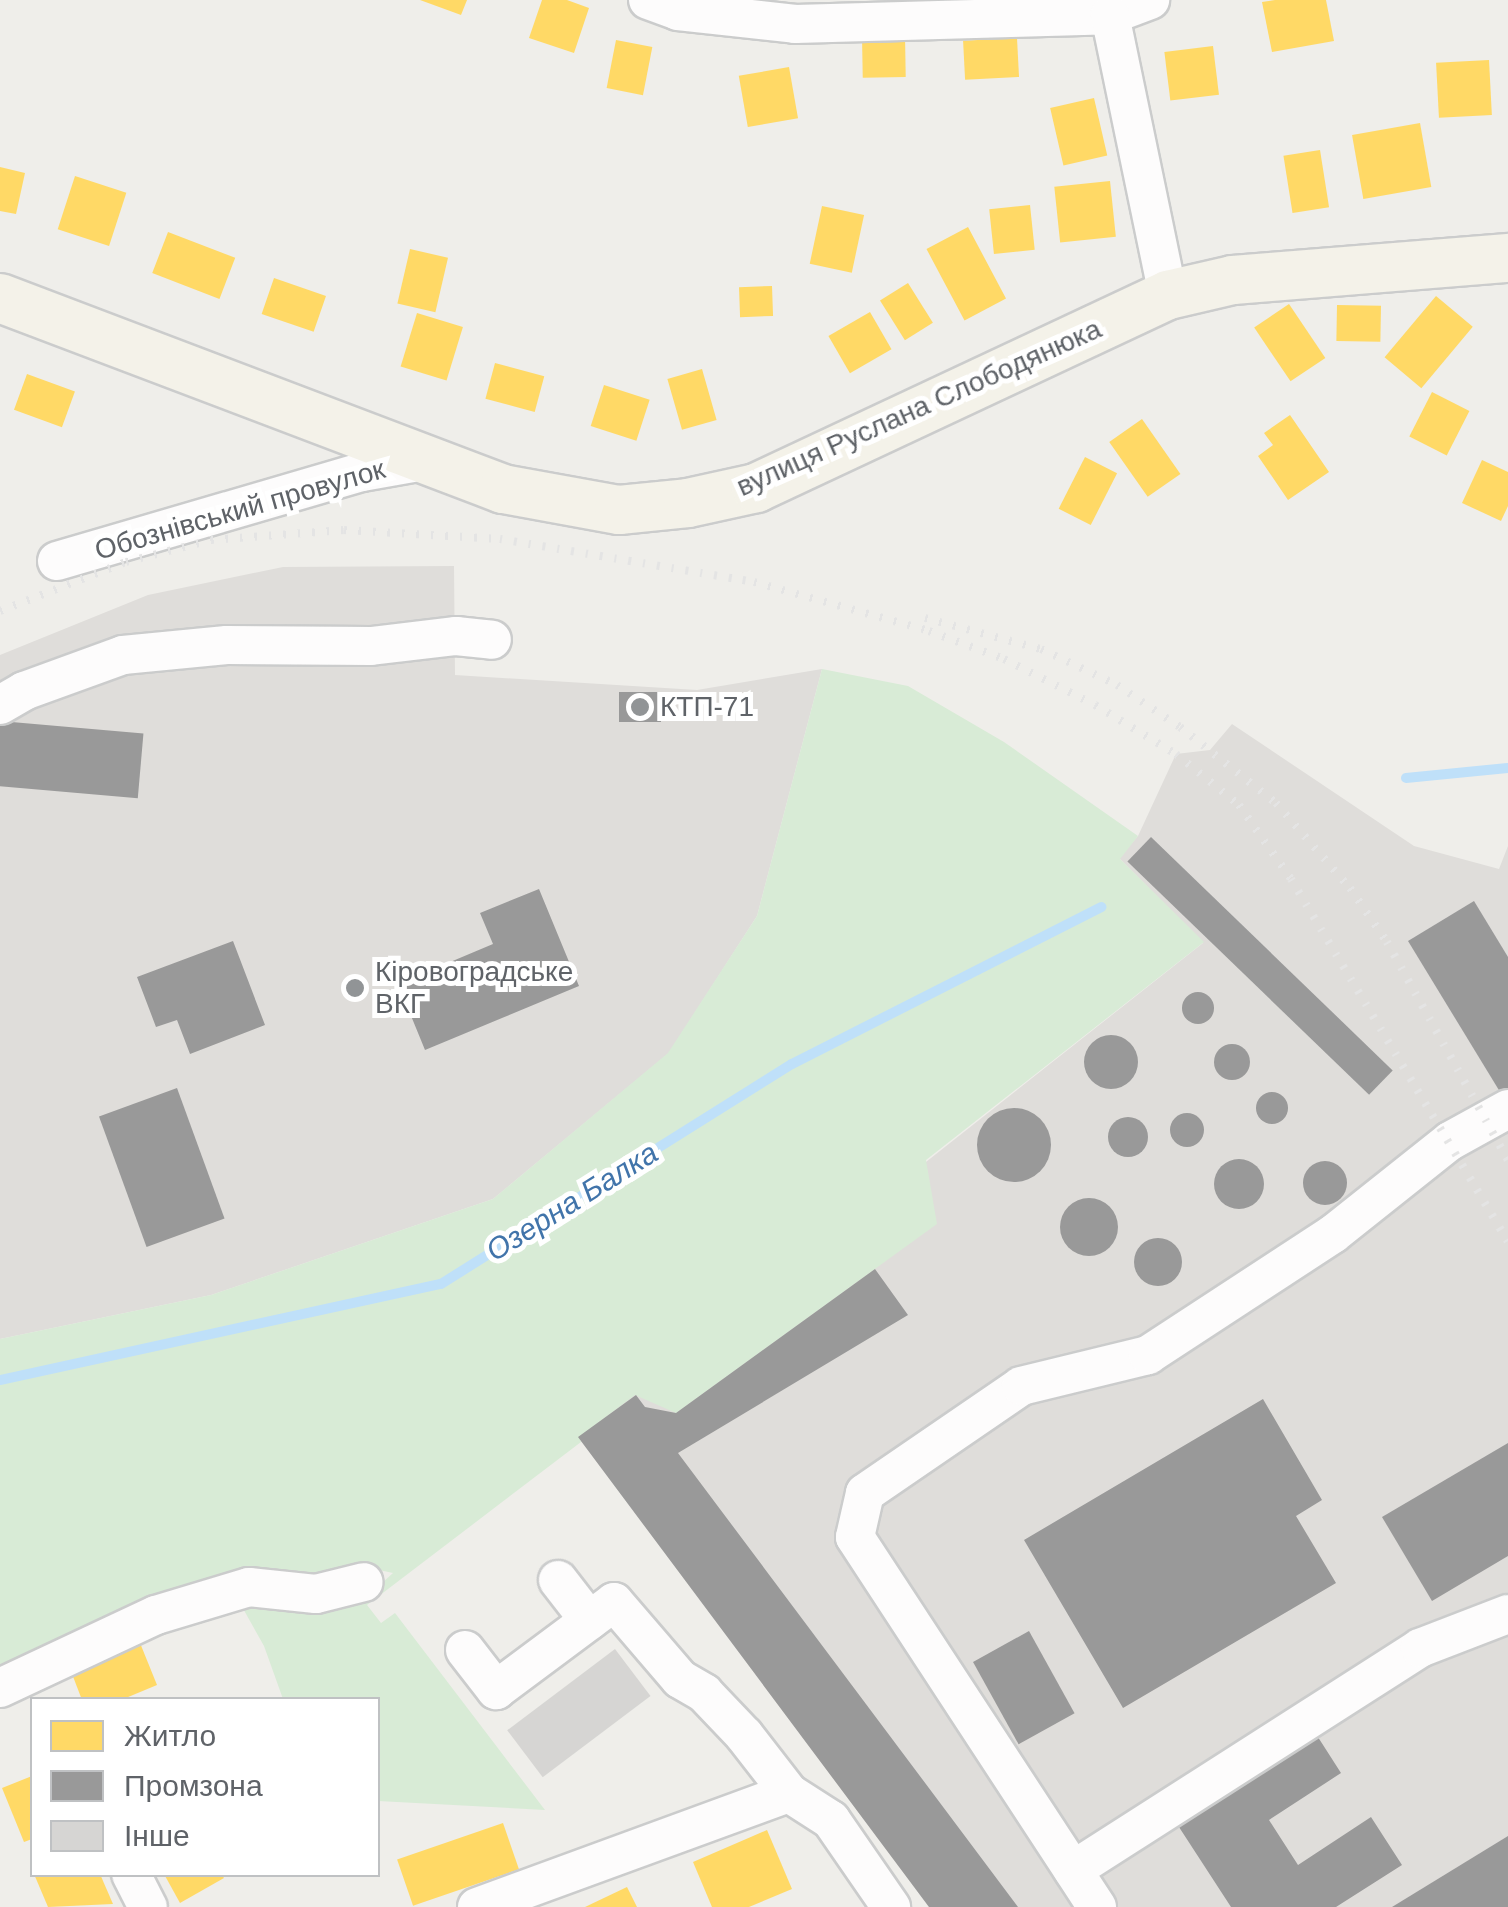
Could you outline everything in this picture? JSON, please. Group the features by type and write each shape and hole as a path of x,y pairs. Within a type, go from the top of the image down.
{"main road":[{"name":"вулиця Руслана Слободянюка","path":"0,298 502,489 619,510 688,503 756,488 1168,296 1233,280 1508,258"}],"street":[{"path":"648,0 678,11 796,24 1110,15 1150,0"},
{"path":"1110,15 1168,296"},
{"name":"Обознівський провулок","path":"58,561 362,472 424,461"},
{"path":"0,705 24,691 123,654 227,645 370,646 456,636 492,640"},
{"path":"1097,1907 855,1538 865,1493 1021,1386 1148,1355 1333,1234 1450,1141 1508,1109"},
{"path":"558,1580 589,1620"},
{"path":"22,1687 156,1614 249,1587 316,1594 364,1582"},
{"path":"465,1650 496,1690 614,1602 680,1680 704,1693 744,1735 789,1793 831,1820 891,1907"},
{"path":"1073,1870 1420,1648 1508,1614"},
{"path":"477,1907 789,1793"},
{"path":"133,1877 148,1907"}],"shaded area":[{"name":"Кіровоградське ВКГ","path":"454,566 455,675 697,690 822,669 757,916 669,1053 493,1199 211,1295 0,1339 0,655 148,595 283,567"},
{"path":"1232,724 1414,846 1499,869 1508,846 1508,1907 929,1907 578,1437 1203,943 1119,858 1138,836 1176,754 1210,750"}],"green space":[{"path":"822,669 908,686 1004,742 1138,836 1120,859 1204,942 926,1160 937,1224 676,1413 635,1395 579,1437 581,1442 367,1605 381,1623 395,1613 545,1810 380,1801 380,1697 282,1697 264,1646 236,1596 321,1608 370,1594 393,1573 356,1565 312,1577 253,1569 0,1681 0,1339 211,1295 493,1199 668,1053 757,916"}],"building: Житло":[{"path":"420,0 467,0 461,15"},
{"path":"542,0 567,0 589,8 574,53 529,38"},
{"path":"1326,0 1334,41 1272,52 1262,2"},
{"path":"905,35 906,77 863,78 862,36"},
{"path":"1017,38 1019,77 965,80 963,41"},
{"path":"616,40 652,47 643,95 607,88"},
{"path":"1213,46 1219,95 1170,101 1164,52"},
{"path":"1489,60 1492,115 1439,118 1436,63"},
{"path":"789,67 798,118 748,127 739,76"},
{"path":"1094,98 1107,155 1063,166 1050,108"},
{"path":"1420,123 1431,187 1363,199 1352,135"},
{"path":"1320,150 1329,207 1293,213 1283,156"},
{"path":"0,167 25,173 16,214 0,211"},
{"path":"75,176 126,193 109,246 58,229"},
{"path":"1110,181 1116,237 1060,243 1054,187"},
{"path":"1030,205 1035,250 994,254 989,209"},
{"path":"822,206 864,215 852,273 810,264"},
{"path":"968,227 1006,299 965,321 927,249"},
{"path":"168,232 235,258 219,299 152,273"},
{"path":"410,249 448,258 435,312 397,304"},
{"path":"274,278 326,296 314,332 262,314"},
{"path":"908,283 933,323 905,340 880,300"},
{"path":"772,286 773,316 740,317 739,287"},
{"path":"1436,296 1473,327 1421,388 1385,357"},
{"path":"1289,304 1325,358 1291,381 1254,327"},
{"path":"1337,305 1381,306 1380,342 1336,341"},
{"path":"870,312 892,349 850,373 828,336"},
{"path":"417,313 463,327 447,381 401,367"},
{"path":"495,363 544,376 535,412 485,399"},
{"path":"702,369 717,420 682,430 667,379"},
{"path":"27,374 75,391 62,427 14,410"},
{"path":"604,385 650,400 636,441 591,426"},
{"path":"1432,392 1469,411 1447,456 1409,437"},
{"path":"1290,415 1329,472 1288,500 1258,456 1273,445 1264,433"},
{"path":"1142,419 1180,474 1148,497 1109,442"},
{"path":"1085,457 1117,473 1091,525 1059,509"},
{"path":"1482,460 1508,472 1508,506 1501,521 1462,503"},
{"path":"138,1638 157,1685 128,1697 81,1697 69,1666"},
{"path":"30,1777 30,1840 24,1842 2,1788"},
{"path":"503,1823 519,1869 413,1906 397,1859"},
{"path":"767,1830 792,1889 749,1907 712,1907 693,1862"},
{"path":"35,1877 101,1877 113,1904 48,1907"},
{"path":"166,1877 224,1878 180,1903"},
{"path":"627,1887 637,1907 585,1907"}],"building: Промзона":[{"name":"КТП-71","path":"619,692 661,692 661,722 619,722"},
{"path":"0,721 143,734 138,798 0,786"},
{"path":"1151,837 1393,1070 1369,1095 1127,861"},
{"path":"539,889 579,986 425,1050 398,984 493,944 480,913"},
{"path":"1474,901 1508,957 1508,1105 1408,941"},
{"path":"233,941 265,1025 190,1054 177,1020 156,1027 137,977"},
{"path":"1198,992 1209,997 1214,1008 1209,1019 1198,1024 1187,1019 1182,1008 1187,997"},
{"path":"1111,1035 1130,1043 1138,1062 1130,1081 1111,1089 1092,1081 1084,1062 1092,1043"},
{"path":"1232,1044 1245,1049 1250,1062 1245,1075 1232,1080 1219,1075 1214,1062 1219,1049"},
{"path":"177,1088 225,1219 147,1247 99,1116"},
{"path":"1272,1092 1283,1097 1288,1108 1283,1119 1272,1124 1261,1119 1256,1108 1261,1097"},
{"path":"1014,1108 1040,1119 1051,1145 1040,1171 1014,1182 988,1171 977,1145 988,1119"},
{"path":"1187,1113 1199,1118 1204,1130 1199,1142 1187,1147 1175,1142 1170,1130 1175,1118"},
{"path":"1128,1117 1142,1123 1148,1137 1142,1151 1128,1157 1114,1151 1108,1137 1114,1123"},
{"path":"1239,1159 1257,1166 1264,1184 1257,1202 1239,1209 1221,1202 1214,1184 1221,1166"},
{"path":"1325,1161 1340,1168 1347,1183 1340,1198 1325,1205 1310,1198 1303,1183 1310,1168"},
{"path":"1089,1198 1109,1207 1118,1227 1109,1247 1089,1256 1069,1247 1060,1227 1069,1207"},
{"path":"1158,1238 1175,1245 1182,1262 1175,1279 1158,1286 1141,1279 1134,1262 1141,1245"},
{"path":"875,1269 908,1315 678,1453 1018,1907 929,1907 578,1437 636,1395 645,1407 676,1413"},
{"path":"1263,1399 1322,1500 1296,1516 1336,1583 1123,1708 1024,1540"},
{"path":"1508,1443 1508,1556 1432,1601 1382,1517"},
{"path":"1029,1631 1075,1713 1019,1744 973,1662"},
{"path":"1316,1734 1341,1773 1269,1820 1298,1865 1371,1817 1402,1865 1336,1907 1231,1907 1177,1824"},
{"path":"1508,1836 1508,1907 1392,1907"}],"building: Інше":[{"path":"615,1649 651,1696 543,1777 507,1730"}],"waterway":[{"name":"Озерна Балка","path":"1406,778 1508,768"},
{"name":"Озерна Балка","path":"0,1380 441,1284 792,1064 1101,907"}],"railway":[{"path":"0,611 126,562 211,540 344,530 500,539 754,582 929,631 1004,659 1095,705 1176,754 1239,805 1291,879 1508,1241"},
{"path":"925,618 1041,649 1117,685 1180,727 1276,803 1350,888 1387,942 1508,1160"}],"place":[{"name":"КТП-71","path":"640,707"},
{"name":"Кіровоградське ВКГ","path":"355,988"}]}
